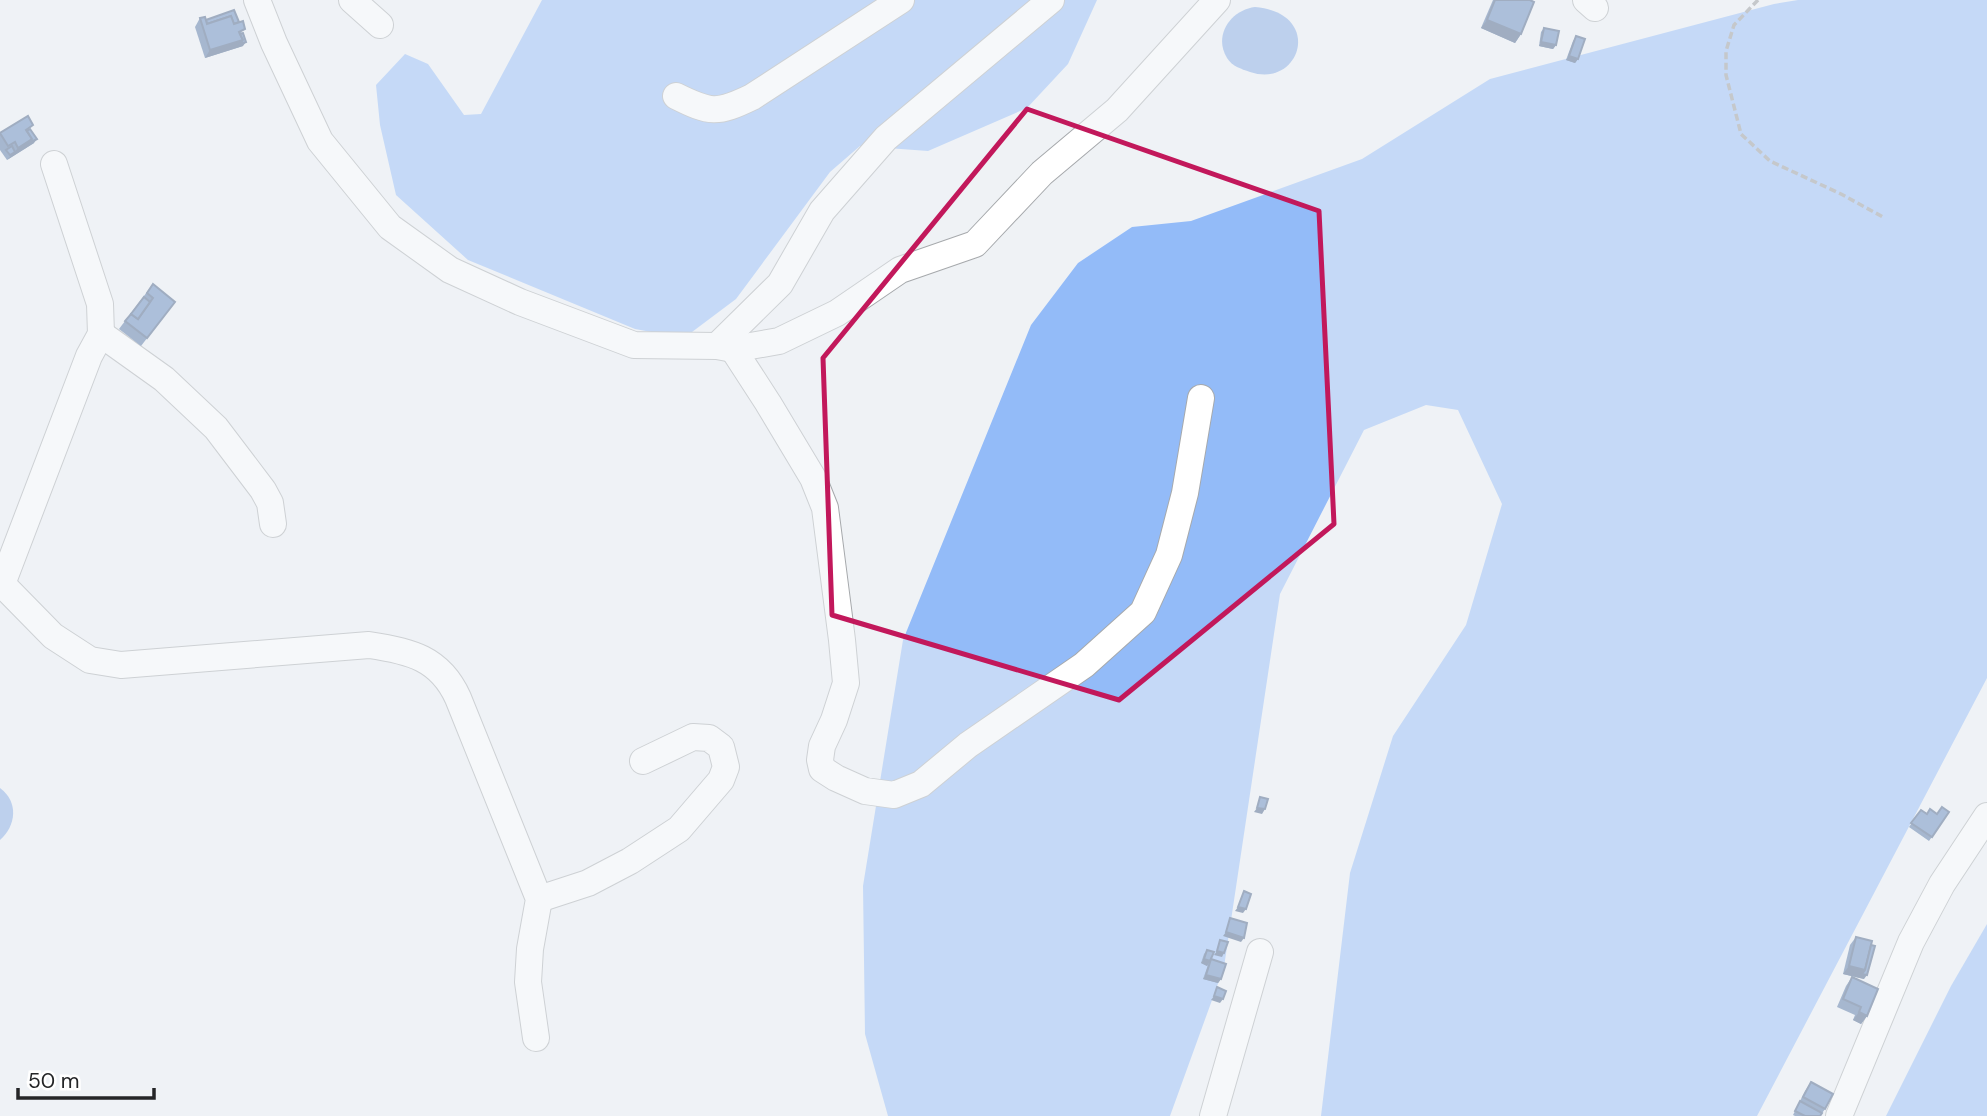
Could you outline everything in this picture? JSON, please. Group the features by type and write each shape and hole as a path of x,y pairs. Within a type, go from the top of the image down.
{"street":[{"path":"257,0 320,141 390,227 450,270 520,302 634,345 725,347 779,341 837,313 900,270 975,244 1042,173 1117,110 1217,0"},
{"path":"352,0 380,25"},
{"path":"676,96 705,110 729,108 752,97 901,0"},
{"path":"725,347 779,284 822,211 886,138 1051,0"},
{"path":"54,164 100,304 101,334 89,356 1,584 53,636 90,660 121,665 369,645 403,650 430,663 450,680 539,899 530,949 528,982 536,1038"},
{"path":"101,334 164,379 216,428 263,490 270,503 273,524"},
{"path":"725,347 768,402 813,478 825,508 846,683 822,747 822,769 865,791 894,795 921,784 968,745 1084,666 1143,612 1169,555 1185,493 1201,398"},
{"path":"539,899 588,883 630,861 679,829 721,780 726,767 721,747 709,738 693,737 643,761"},
{"path":"1839,1116 1911,942 1942,884 1987,816"},
{"path":"1213,1116 1260,952"}],"path":[{"path":"1758,0 1734,25 1726,51 1726,75 1741,134 1770,161 1883,217"}],"highlighted area":[{"path":"1027,109 1319,211 1334,524 1119,700 832,615 823,358"}],"shaded area":[{"path":"542,0 1097,0 1068,64 1027,108 928,151 860,146 830,172 736,299 684,338 635,329 468,260 396,195 380,125 376,85 405,54 428,64 464,115 481,114"},
{"path":"1798,0 1987,0 1987,678 1757,1116 1321,1116 1350,873 1393,736 1466,625 1502,504 1458,410 1426,405 1364,430 1280,594 1224,967 1170,1116 888,1116 865,1034 863,886 903,640 1031,325 1078,263 1132,227 1191,221 1362,159 1490,79"},
{"path":"1255,7 1277,12 1290,22 1297,35 1298,48 1292,60 1282,70 1268,74 1250,72 1229,61 1223,49 1223,33 1232,18"},
{"path":"0,788 10,800 13,814 9,828 0,840"},
{"path":"1987,924 1987,1116 1886,1116 1951,986"}],"building":[{"path":"1495,0 1534,2 1521,34 1487,20"},
{"path":"234,10 239,22 234,24 231,16 207,24 206,20"},
{"path":"231,16 234,24 243,21 245,29 239,32 243,40 210,50 200,18 205,17 207,24"},
{"path":"1544,28 1559,31 1556,45 1541,42"},
{"path":"1576,36 1585,39 1578,59 1569,56"},
{"path":"28,116 33,125 26,130 32,139 18,148 15,142 8,146 0,133"},
{"path":"30,129 37,139 29,143 32,139 27,131"},
{"path":"12,146 15,152 10,155 6,150"},
{"path":"153,284 175,302 147,338 125,321 131,314 138,319 153,298 147,293"},
{"path":"144,297 150,302 138,319 131,314"},
{"path":"1260,797 1268,799 1265,809 1257,808"},
{"path":"1942,807 1949,812 1932,837 1911,823 1921,810 1927,814 1930,809 1937,814"},
{"path":"1244,891 1251,894 1246,909 1238,907"},
{"path":"1230,918 1247,923 1244,938 1226,932"},
{"path":"1856,937 1872,941 1865,970 1849,966"},
{"path":"1220,940 1228,942 1224,953 1217,951"},
{"path":"1871,945 1875,946 1867,975 1862,974 1865,970"},
{"path":"1207,950 1214,952 1210,961 1204,959"},
{"path":"1211,959 1226,964 1221,979 1206,975"},
{"path":"1852,977 1878,989 1867,1016 1859,1012 1861,1007 1843,999"},
{"path":"1217,987 1226,991 1223,999 1214,996"},
{"path":"1811,1082 1833,1094 1825,1109 1803,1097"},
{"path":"1800,1101 1822,1113 1820,1116 1805,1116 1795,1111"}]}
